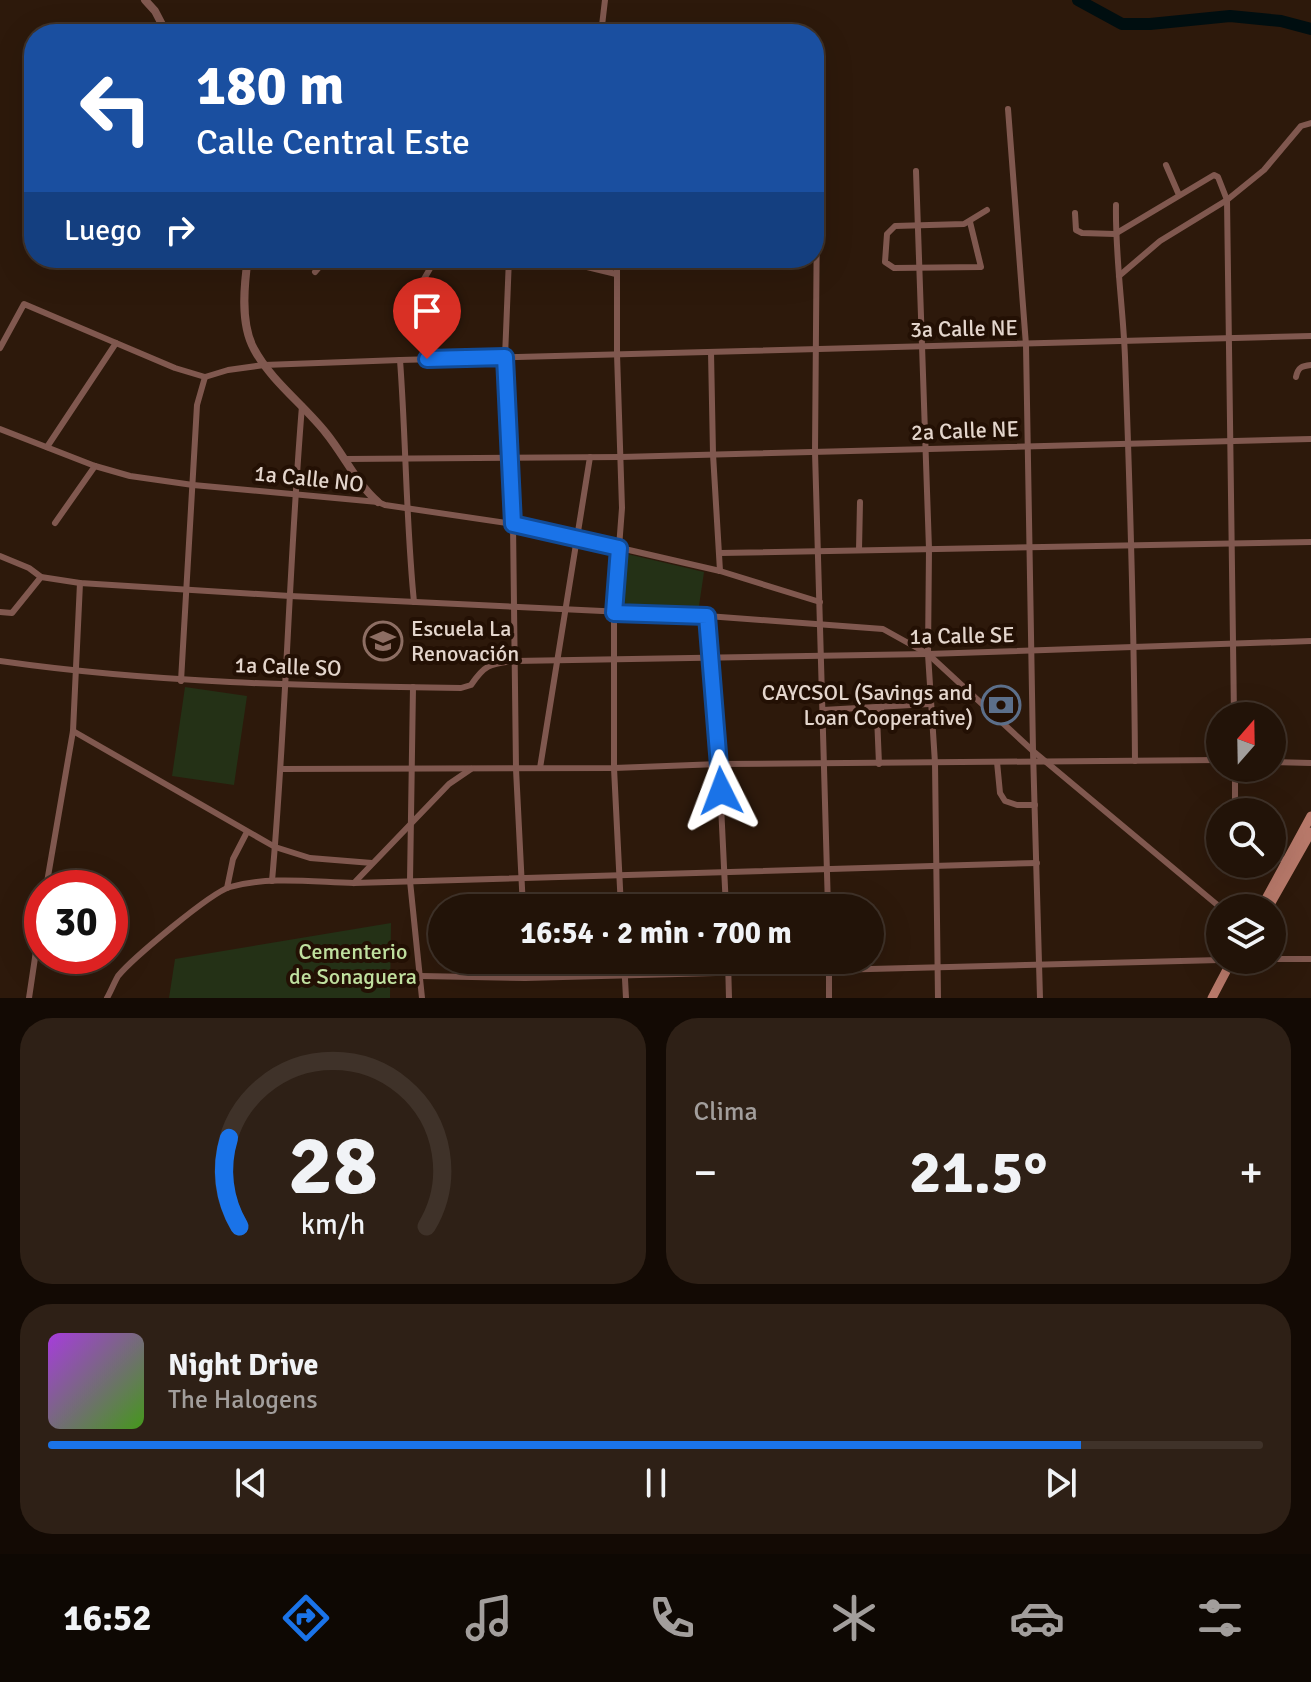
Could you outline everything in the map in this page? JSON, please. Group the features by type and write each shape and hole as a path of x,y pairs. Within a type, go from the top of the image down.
{"main road":[{"path":"1269,894 1311,816"},
{"path":"1278,894 1306,852 1311,832"},
{"path":"1215,998 1228,974"}],"street":[{"path":"145,0 162,24"},
{"path":"602,24 605,0"},
{"path":"1008,109 1026,345 1040,998"},
{"path":"1119,276 1160,241 1227,200 1264,170 1301,126 1311,123"},
{"path":"1166,165 1179,195"},
{"path":"916,171 929,549 929,704 935,763 938,998"},
{"path":"1075,213 1076,230 1115,234 1214,175 1218,177 1227,200 1234,702"},
{"path":"1116,205 1115,234 1125,342 1132,545 1135,761"},
{"path":"970,222 981,267 891,267 885,262 889,229 895,226 964,224 987,210"},
{"path":"246,268 246,330 253,349 378,502"},
{"path":"315,272 318,268"},
{"path":"424,279 430,268"},
{"path":"509,268 505,357 513,524 516,769 523,894"},
{"path":"591,268 616,274"},
{"path":"616,268 622,508 614,613 614,768 620,894"},
{"path":"815,268 815,452 828,894"},
{"path":"0,348 24,304 175,368 205,377 197,405 181,681"},
{"name":"3a Calle NE","path":"205,377 264,365 1311,336"},
{"path":"47,447 116,343"},
{"path":"711,352 720,571"},
{"path":"400,360 414,602"},
{"path":"1296,377 1297,370 1302,366 1311,365"},
{"path":"272,881 282,769 302,406"},
{"name":"1a Calle NO","path":"0,429 95,466 130,476 378,502 513,524 720,571 820,602"},
{"name":"2a Calle NE","path":"345,459 621,457 1311,439"},
{"path":"540,768 590,457"},
{"path":"55,523 95,466"},
{"path":"859,550 860,502"},
{"path":"720,553 1311,542"},
{"path":"0,556 29,568 41,577 80,583 564,611 707,616 883,629 928,654 1033,751 1206,895"},
{"path":"0,612 12,613 41,577"},
{"path":"49,870 73,731 80,583"},
{"path":"707,616 726,894"},
{"name":"1a Calle SE","path":"614,660 928,654 1311,641"},
{"name":"1a Calle SO","path":"0,661 77,673 181,681 461,688 471,685 482,669 492,664 614,660"},
{"path":"413,687 410,881 422,998"},
{"path":"823,710 929,704"},
{"path":"879,764 877,716 882,707"},
{"path":"73,731 275,847 310,858 372,863"},
{"path":"282,769 1206,760"},
{"path":"997,762 1000,793 1005,801 1035,805"},
{"path":"1286,762 1311,763"},
{"path":"354,883 449,784 471,769"},
{"path":"227,888 233,859 247,832"},
{"path":"107,998 118,976 157,939 227,888 272,881 354,883 1037,863"},
{"path":"1286,959 1311,959"},
{"path":"884,969 1206,960"},
{"path":"29,998 33,974"},
{"path":"525,974 525,978"},
{"path":"421,976 525,978 729,974 729,998"},
{"path":"829,974 829,998"},
{"path":"625,976 626,998"}],"green space":[{"path":"623,553 704,572 699,606 619,604"},
{"path":"185,687 247,696 234,785 172,776"},
{"name":"Cementerio de Sonaguera","path":"391,923 390,998 169,998 175,959"}],"waterway":[{"path":"1078,0 1122,24 1230,16 1281,21 1311,29"}],"place":[{"name":"Escuela La Renovación","path":"383,641"},
{"name":"CAYCSOL (Savings and Loan Cooperative)","path":"1001,705"}],"route":[{"path":"427,359 505,357 513,524 619,548 614,613 707,616 721,791"}]}
